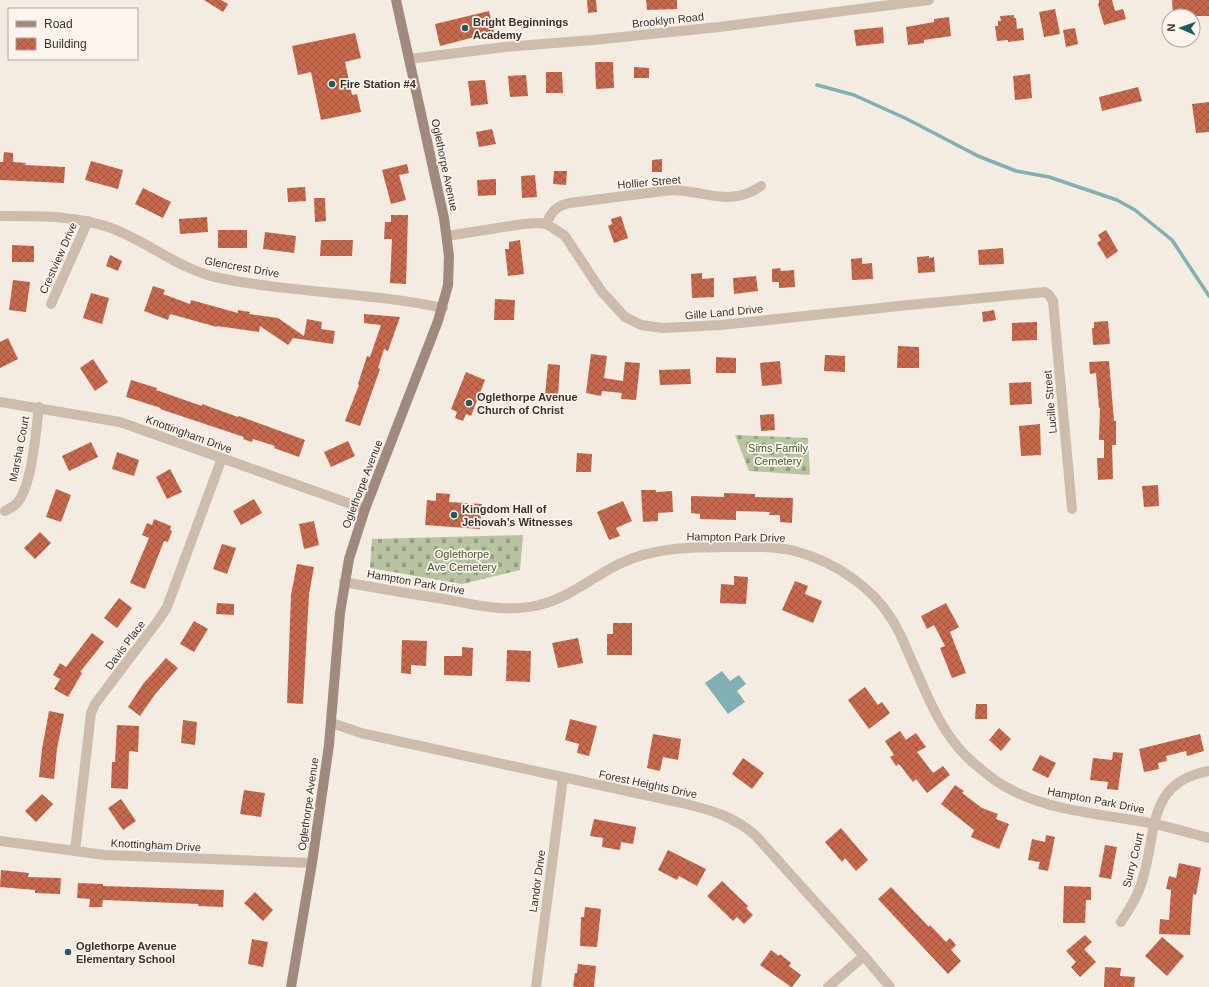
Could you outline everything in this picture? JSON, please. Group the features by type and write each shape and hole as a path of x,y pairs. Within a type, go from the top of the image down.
{"main road":[{"name":"Oglethorpe Avenue","path":"291,987 312,863 332,723 340,613 349,559 364,509 443,308 450,270 447,236 410,59 396,0"}],"street":[{"name":"Brooklyn Road","path":"410,59 505,47 593,40 719,27 929,0"},
{"name":"Hollier Street","path":"546,224 550,215 557,207 570,203 672,190 694,192 713,196 742,196 761,186"},
{"name":"Glencrest Drive","path":"0,216 60,217 88,221 112,228 186,267 214,276 250,283 415,302 443,308"},
{"name":"Crestview Drive","path":"51,304 88,221"},
{"path":"447,236 524,224 546,224"},
{"name":"Gille Land Drive","path":"546,224 565,236 602,292 624,317 632,322 650,327 676,328 713,326 1042,292 1049,295"},
{"name":"Lucille Street","path":"1049,295 1053,301 1072,509"},
{"name":"Knottingham Drive","path":"0,402 120,422 364,509"},
{"name":"Marsha Court","path":"5,511 18,502 27,483 39,408"},
{"name":"Davis Place","path":"75,851 91,713 95,704 167,607 222,458"},
{"name":"Hampton Park Drive","path":"344,582 488,607 522,608 539,605 556,599 621,563 638,556 657,551 679,548 714,547 779,548 798,552 817,558 837,568 868,591 883,606 892,618 901,635 931,704 946,731 964,754 994,780 1026,797 1055,806 1154,824 1209,838"},
{"name":"Forest Heights Drive","path":"332,723 367,735 709,809 730,818 743,825 755,835 890,987"},
{"name":"Surry Court","path":"1121,922 1137,895 1144,878 1154,824 1161,803 1172,787 1191,776 1209,771"},
{"name":"Landor Drive","path":"536,987 563,778"},
{"name":"Knottingham Drive","path":"0,840 130,857 312,863"},
{"path":"828,987 864,956"}],"green space":[{"name":"Sims Family Cemetery","path":"735,435 808,438 810,475 749,471"},
{"name":"Oglethorpe Ave Cemetery","path":"523,535 520,570 462,584 370,568 372,539"}],"water":[{"path":"722,671 730,681 739,675 746,684 737,691 745,702 728,714 705,683"}],"building":[{"path":"204,0 221,0 228,4 223,12"},
{"path":"587,0 596,0 597,12 588,13"},
{"path":"646,0 677,0 677,9 647,10"},
{"path":"1099,0 1112,0 1115,11 1123,9 1126,19 1104,25 1098,4"},
{"path":"1172,0 1209,0 1209,16 1201,16 1201,8 1172,8"},
{"path":"1055,9 1060,34 1044,37 1039,12"},
{"name":"Bright Beginnings Academy","path":"489,11 494,32 440,46 435,24"},
{"path":"1014,15 1014,18 1016,18 1017,29 1023,28 1024,40 1008,42 1008,40 997,41 995,26 998,26 998,21 1001,21 1000,16"},
{"path":"949,17 951,36 924,40 924,43 908,45 906,27 934,22 934,19"},
{"path":"883,27 884,43 856,46 854,30"},
{"path":"1075,28 1078,44 1066,47 1063,30"},
{"name":"Fire Station #4","path":"355,33 361,58 345,62 352,95 357,94 361,112 321,120 311,72 298,75 292,46"},
{"path":"595,62 613,62 614,88 596,89"},
{"path":"634,67 649,68 649,78 634,78"},
{"path":"546,72 562,72 563,93 546,93"},
{"path":"1030,74 1032,98 1015,100 1013,76"},
{"path":"526,75 528,96 510,97 508,76"},
{"path":"485,80 488,104 471,106 468,81"},
{"path":"1138,87 1142,101 1102,111 1099,97"},
{"path":"1209,102 1209,132 1196,133 1192,104"},
{"path":"492,129 496,144 479,147 476,132"},
{"path":"4,152 13,153 13,162 26,163 25,165 65,167 64,183 0,180 0,162 3,162"},
{"path":"662,159 662,172 652,172 652,160"},
{"path":"91,161 123,170 118,189 85,180"},
{"path":"407,164 409,173 399,175 406,200 391,204 382,170"},
{"path":"554,171 567,171 566,185 553,184"},
{"path":"535,175 537,197 522,198 521,176"},
{"path":"496,179 496,195 478,196 477,180"},
{"path":"305,187 306,201 288,202 287,188"},
{"path":"143,188 171,202 163,218 135,204"},
{"path":"314,198 325,198 326,221 315,222"},
{"path":"391,215 408,215 406,284 390,283 392,239 384,239 385,222 391,222"},
{"path":"621,216 628,238 614,243 608,226 612,224 611,219"},
{"path":"207,217 208,232 180,234 179,219"},
{"path":"218,230 247,230 247,248 218,248"},
{"path":"1106,230 1118,251 1107,259 1097,243 1101,240 1098,235"},
{"path":"265,232 296,236 294,253 263,249"},
{"path":"321,240 353,240 352,256 320,256"},
{"path":"520,240 524,274 508,276 505,249 509,249 509,242"},
{"path":"12,245 34,246 34,262 12,262"},
{"path":"1003,248 1004,264 979,265 978,250"},
{"path":"110,255 122,261 118,271 106,266"},
{"path":"929,256 929,258 934,257 935,272 918,273 917,257"},
{"path":"862,258 862,264 872,263 873,279 852,280 851,259"},
{"path":"780,268 781,271 794,270 795,287 779,288 779,282 772,282 772,269"},
{"path":"702,273 702,279 714,278 714,297 692,298 691,274"},
{"path":"756,276 758,291 734,294 733,278"},
{"path":"13,280 30,282 26,312 9,310"},
{"path":"153,286 165,290 163,294 190,304 191,300 238,313 238,310 250,312 249,314 278,318 304,336 307,319 322,322 321,329 335,331 333,344 293,338 288,345 260,326 259,332 217,327 170,314 168,320 144,311"},
{"path":"91,293 109,298 102,324 83,318"},
{"path":"495,299 515,300 514,320 494,320"},
{"path":"994,310 996,320 983,322 982,312"},
{"path":"364,314 400,317 388,351 384,349 378,368 380,369 360,426 345,421 359,385 358,384 367,356 370,357 381,325 364,323"},
{"path":"1108,321 1110,344 1093,345 1092,328 1094,328 1094,322"},
{"path":"1037,322 1037,340 1012,341 1012,323"},
{"path":"8,338 18,359 0,368 0,342"},
{"path":"898,346 919,347 919,368 897,368"},
{"path":"591,354 607,356 604,378 623,381 625,362 640,363 636,400 621,399 622,393 602,391 601,396 586,393"},
{"path":"825,355 845,356 845,372 824,371"},
{"path":"716,357 736,358 736,373 716,373"},
{"path":"93,359 108,382 95,391 80,368"},
{"path":"780,361 782,384 762,386 760,363"},
{"path":"1109,361 1114,421 1116,421 1116,445 1112,445 1113,479 1098,480 1097,458 1104,458 1104,440 1099,440 1100,408 1096,373 1090,374 1089,362"},
{"path":"548,364 560,365 558,397 545,396"},
{"path":"690,369 691,384 660,385 659,370"},
{"path":"466,372 485,380 471,416 466,414 463,421 455,418 457,412 451,409"},
{"path":"131,380 157,388 156,390 202,406 202,404 238,417 239,416 305,440 299,457 274,448 275,446 253,439 252,442 243,439 244,437 126,397"},
{"path":"1031,382 1032,404 1010,405 1009,383"},
{"path":"774,414 775,430 761,431 760,415"},
{"path":"1040,424 1041,455 1021,456 1019,426"},
{"path":"348,441 355,456 331,467 324,452"},
{"path":"91,442 98,457 69,471 62,456"},
{"path":"117,452 139,460 134,476 112,469"},
{"path":"577,453 592,454 591,472 576,472"},
{"path":"170,469 182,492 167,499 156,477"},
{"path":"1158,485 1159,506 1144,507 1142,486"},
{"path":"56,489 71,495 61,522 46,517"},
{"path":"641,490 656,490 656,492 672,491 673,512 658,513 658,521 643,522"},
{"name":"Kingdom Hall of Jehovah’s Witnesses","path":"436,493 450,494 449,502 482,504 480,529 425,525 427,500 436,501"},
{"path":"724,493 755,494 755,497 793,498 792,523 780,522 780,515 769,515 770,512 736,511 736,520 700,519 700,514 691,513 691,496 724,497"},
{"path":"254,499 262,513 241,525 233,511"},
{"path":"623,501 632,521 616,528 620,536 609,540 597,512"},
{"path":"154,519 171,526 170,530 172,531 168,542 164,541 145,589 130,583 149,538 142,535 147,523 152,525"},
{"path":"314,521 319,545 304,549 299,524"},
{"path":"40,532 51,543 35,559 24,548"},
{"path":"222,544 236,548 227,574 213,569"},
{"path":"297,564 314,567 309,594 303,704 287,703 291,595"},
{"path":"734,576 748,577 746,604 720,603 721,584 734,585"},
{"path":"795,581 808,586 805,594 822,601 813,623 782,610"},
{"path":"119,598 132,608 117,628 104,618"},
{"path":"217,603 234,604 234,615 216,614"},
{"path":"946,603 959,627 950,632 966,673 952,678 940,648 945,646 934,625 927,629 921,616"},
{"path":"194,621 208,629 194,652 180,644"},
{"path":"613,623 632,623 632,655 607,655 607,634 613,634"},
{"path":"92,633 104,642 80,672 82,673 68,697 54,689 60,679 53,675 60,663 66,667"},
{"path":"578,638 583,663 558,668 552,643"},
{"path":"402,640 427,641 426,666 411,665 411,674 401,673"},
{"path":"462,647 473,648 472,676 444,675 444,656 462,656"},
{"path":"507,650 531,651 530,682 506,681"},
{"path":"166,658 178,668 156,693 140,716 128,707 143,684"},
{"path":"865,687 878,705 882,702 890,713 869,729 848,700"},
{"path":"976,704 987,704 987,719 975,719"},
{"path":"49,711 64,714 57,749 54,779 39,777 42,749"},
{"path":"570,719 597,726 589,756 577,753 579,744 565,740"},
{"path":"183,720 197,722 195,745 181,743"},
{"path":"117,725 139,726 138,752 129,751 128,789 111,788 112,762 115,762"},
{"path":"999,728 1011,739 1001,751 989,740"},
{"path":"900,731 906,740 916,733 926,747 917,752 933,773 943,766 950,775 927,793 916,779 913,782 899,764 896,766 890,757 894,755 885,741"},
{"path":"653,734 681,739 678,760 663,757 660,771 647,768"},
{"path":"1200,734 1204,751 1187,756 1186,751 1166,756 1167,761 1158,763 1159,769 1144,772 1139,749"},
{"path":"1113,752 1123,753 1118,790 1107,789 1108,782 1090,780 1093,758 1112,760"},
{"path":"1040,755 1056,763 1048,778 1032,770"},
{"path":"743,758 764,773 752,789 732,774"},
{"path":"955,785 964,791 962,793 982,808 998,814 996,819 1009,824 999,849 971,837 974,830 941,804"},
{"path":"244,790 265,793 261,817 240,814"},
{"path":"42,794 53,804 36,822 25,811"},
{"path":"121,799 136,821 123,830 108,808"},
{"path":"594,819 636,827 633,844 621,842 620,850 602,847 603,838 590,836"},
{"path":"841,828 868,860 856,871 845,858 842,862 825,842"},
{"path":"1046,835 1055,837 1048,871 1038,869 1040,862 1028,860 1032,839 1045,842"},
{"path":"1105,845 1117,847 1111,879 1099,877"},
{"path":"668,850 706,869 697,886 679,876 677,880 658,870"},
{"path":"1179,863 1201,868 1196,895 1193,894 1190,935 1159,934 1160,919 1169,920 1171,890 1166,889 1169,876 1176,878"},
{"path":"1,870 29,873 28,877 61,878 60,894 35,893 35,890 0,887"},
{"path":"722,881 748,906 746,908 753,915 744,924 737,917 733,921 707,896"},
{"path":"78,883 103,884 103,886 224,890 223,907 198,906 199,904 103,900 102,907 89,907 90,899 77,898"},
{"path":"1064,886 1091,887 1091,900 1086,900 1085,923 1063,923"},
{"path":"891,887 929,927 930,925 946,942 950,938 956,945 951,950 961,961 948,974 878,899"},
{"path":"255,892 273,910 263,921 244,903"},
{"path":"585,907 601,909 597,947 580,946 581,917 584,917"},
{"path":"1085,935 1092,942 1084,949 1096,962 1080,977 1071,967 1076,962 1066,951"},
{"path":"1162,937 1184,956 1167,976 1145,956"},
{"path":"252,939 268,942 263,967 248,964"},
{"path":"771,950 779,956 780,954 791,963 789,966 801,975 792,987 760,965"},
{"path":"578,964 596,966 594,987 573,986"},
{"path":"1105,967 1121,968 1120,976 1135,977 1134,987 1104,987"}],"waterway":[{"path":"817,85 854,95 907,119 978,156 1016,171 1049,177 1117,200 1135,210 1172,240 1209,296"}],"place":[{"name":"Bright Beginnings Academy","path":"465,28"},
{"name":"Fire Station #4","path":"332,84"},
{"name":"Oglethorpe Avenue Church of Christ","path":"469,403"},
{"name":"Kingdom Hall of Jehovah’s Witnesses","path":"454,515"},
{"name":"Oglethorpe Avenue Elementary School","path":"68,952"}]}
